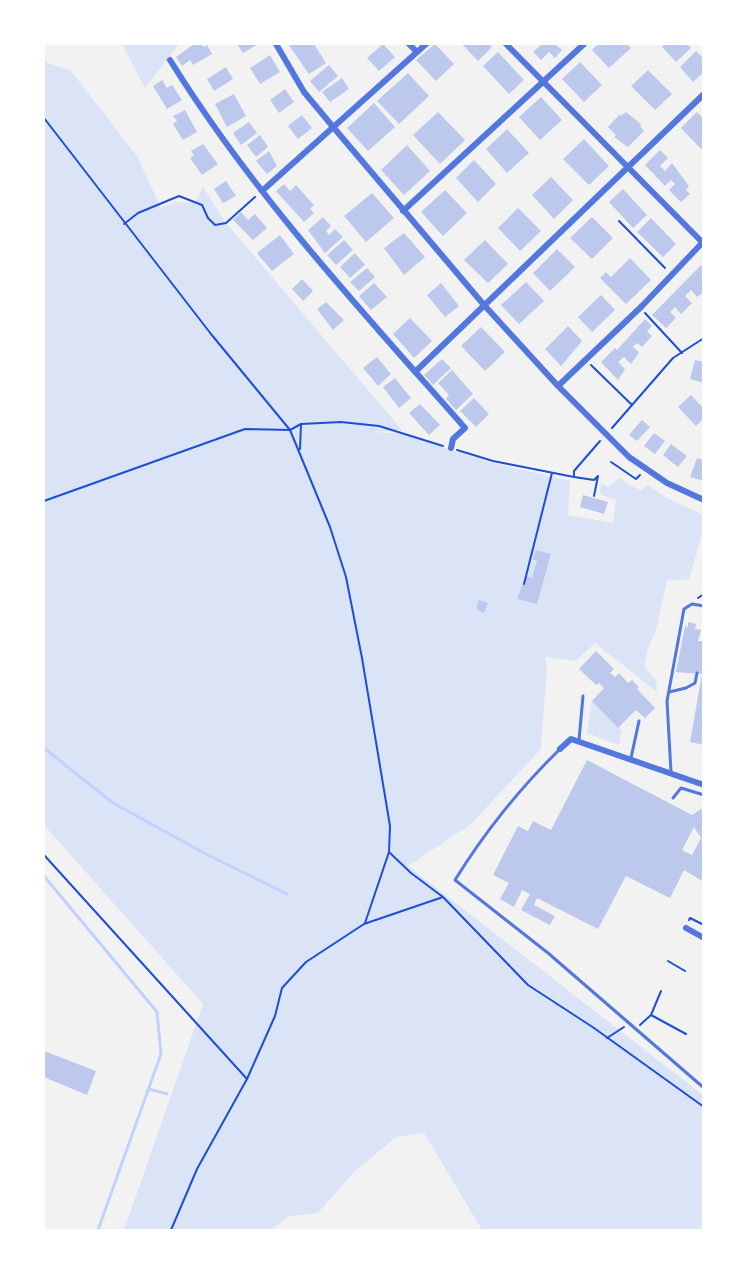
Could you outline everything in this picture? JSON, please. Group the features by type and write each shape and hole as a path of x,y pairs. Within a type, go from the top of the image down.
{"street":[{"path":"276,44 304,92 484,306 558,386 605,435 645,468 667,483 704,500"},
{"path":"409,44 417,52"},
{"path":"261,191 426,44"},
{"path":"506,44 703,242 640,308 558,386"},
{"path":"404,211 584,44"},
{"path":"170,60 205,116 291,229 465,428 453,440 451,448"},
{"path":"415,372 704,94"},
{"path":"560,749 571,739 704,785"},
{"path":"686,928 704,938"}],"lane":[{"path":"671,774 668,693 684,609 692,604 704,606"},
{"path":"668,693 695,683 697,674"},
{"path":"579,742 583,696"},
{"path":"630,760 639,721"},
{"path":"560,749 529,780 485,832 455,880 548,953 704,1088"},
{"path":"674,798 681,788 704,795"}],"path":[{"path":"44,118 124,224 290,430 330,527 346,577 390,826 389,852 364,924"},
{"path":"124,224 138,213 179,196 202,205 208,218 215,225 226,223 261,191"},
{"path":"619,221 672,275"},
{"path":"640,308 682,353"},
{"path":"574,477 574,471 673,358 704,338"},
{"path":"586,360 632,405"},
{"path":"44,501 245,429 290,430 302,424 341,422 379,426 493,461 594,480 598,476 594,496"},
{"path":"300,452 302,424"},
{"path":"611,462 636,479 645,468"},
{"path":"524,584 552,473"},
{"path":"389,852 411,873 443,897 528,985 704,1107"},
{"path":"44,855 247,1079"},
{"path":"171,1230 197,1170 247,1079 275,1016 282,988 306,962 364,924 443,897"},
{"path":"668,961 684,971"},
{"path":"607,1038 625,1027 636,1029 651,1015 661,992"},
{"path":"651,1015 686,1034"}],"shaded area":[{"path":"122,44 179,44 145,88"},
{"path":"44,57 48,63 71,71 137,156 161,208 176,202 195,203 203,187 226,223 402,430 374,432 401,434 488,462 570,481 568,515 613,523 616,500 600,494 601,483 609,487 619,478 640,491 648,485 665,497 703,515 703,531 689,579 667,581 656,630 648,648 644,666 656,680 657,692 595,643 576,661 545,657 547,665 541,749 471,824 408,866 703,1095 703,1230 482,1230 424,1133 396,1137 355,1171 318,1213 290,1216 270,1230 124,1230 203,1004 44,825"},
{"path":"592,701 622,731 619,745 587,733"}],"building":[{"path":"194,44 201,44 204,47 207,45 212,54 193,65 190,60 182,66 176,57"},
{"path":"237,44 258,44 243,53"},
{"path":"288,44 314,44 326,63 309,74"},
{"path":"383,44 395,57 379,71 367,58"},
{"path":"435,44 454,64 436,81 416,60"},
{"path":"462,44 489,44 492,47 478,61"},
{"path":"542,44 555,44 562,50 555,58 549,52 541,60 533,52"},
{"path":"598,44 627,44 631,48 609,68 592,50"},
{"path":"665,44 687,44 691,48 676,62 662,47"},
{"path":"696,51 704,59 704,72 693,82 680,67"},
{"path":"498,52 524,80 509,94 483,66"},
{"path":"270,55 280,72 260,84 250,68"},
{"path":"580,62 602,85 584,102 562,79"},
{"path":"329,65 338,76 319,92 310,81"},
{"path":"226,67 233,79 214,91 207,79"},
{"path":"648,70 672,94 655,110 631,86"},
{"path":"408,73 429,96 399,124 377,101"},
{"path":"342,78 349,89 330,102 322,92"},
{"path":"162,80 167,88 172,85 182,100 167,109 153,86"},
{"path":"285,89 294,102 279,113 270,100"},
{"path":"234,94 246,116 227,127 215,104"},
{"path":"541,97 562,120 540,140 519,117"},
{"path":"374,103 395,127 368,151 347,128"},
{"path":"185,110 197,132 183,140 173,124 177,121 173,116"},
{"path":"438,112 465,140 440,164 413,135"},
{"path":"626,112 642,125 640,126 644,131 628,147 614,137 616,135 608,127 620,114 621,116"},
{"path":"697,112 704,119 704,146 701,149 681,128"},
{"path":"302,115 312,128 298,139 288,126"},
{"path":"249,122 257,133 241,145 233,133"},
{"path":"507,129 529,153 507,173 486,149"},
{"path":"260,135 268,147 256,157 247,145"},
{"path":"584,139 609,166 589,185 563,159"},
{"path":"203,144 218,164 202,175 190,158 194,155 191,151"},
{"path":"407,145 430,171 404,195 381,170"},
{"path":"660,150 668,158 660,166 665,171 672,163 689,186 686,190 690,194 681,202 669,190 675,184 671,180 665,186 645,165"},
{"path":"269,151 277,166 267,174 256,161"},
{"path":"474,160 496,184 478,202 456,178"},
{"path":"551,177 573,200 554,219 532,195"},
{"path":"226,181 236,196 223,203 214,189"},
{"path":"284,184 290,191 296,185 314,205 310,209 314,213 304,222 276,191"},
{"path":"623,189 647,215 633,228 609,202"},
{"path":"445,190 467,213 443,236 421,212"},
{"path":"372,193 394,218 366,242 344,216"},
{"path":"518,208 541,231 520,251 498,228"},
{"path":"241,212 248,220 255,214 267,228 253,240 233,220"},
{"path":"323,217 331,226 326,231 329,235 335,229 343,237 325,253 308,230"},
{"path":"592,217 613,238 592,259 570,238"},
{"path":"651,218 676,244 663,257 637,232"},
{"path":"404,233 425,257 404,275 384,248"},
{"path":"280,235 294,254 272,271 257,253"},
{"path":"344,240 353,250 336,265 327,255"},
{"path":"485,240 508,264 488,283 464,260"},
{"path":"557,249 575,267 550,291 533,273"},
{"path":"355,253 365,265 350,278 340,267"},
{"path":"630,258 651,280 626,304 600,278 606,272 611,277"},
{"path":"701,265 704,268 704,292 697,297 691,290 685,296 692,303 681,314 675,307 670,312 676,318 666,328 652,315"},
{"path":"367,268 375,277 359,291 350,282"},
{"path":"302,279 313,291 303,301 292,289"},
{"path":"526,282 544,301 519,324 501,305"},
{"path":"374,283 387,297 371,310 359,296"},
{"path":"441,283 459,306 445,317 427,295"},
{"path":"601,295 615,310 592,332 578,317"},
{"path":"326,302 344,320 333,330 317,309"},
{"path":"410,318 432,341 414,358 393,334"},
{"path":"645,319 652,326 647,331 652,336 642,347 637,343 633,347 639,352 631,364 624,357 618,362 625,369 618,380 601,362 615,348 617,350"},
{"path":"568,326 582,341 561,366 545,349"},
{"path":"481,327 505,352 485,371 461,346"},
{"path":"377,357 391,374 378,386 363,368"},
{"path":"442,359 451,368 433,385 424,375"},
{"path":"695,360 704,362 704,383 690,379"},
{"path":"452,370 473,394 456,410 446,399 449,395 438,383"},
{"path":"395,378 411,398 399,408 383,387"},
{"path":"691,395 704,409 704,418 696,426 678,407"},
{"path":"474,398 489,414 476,427 460,411"},
{"path":"420,404 440,425 429,435 409,413"},
{"path":"642,420 650,427 637,441 629,435"},
{"path":"654,433 665,441 655,454 644,446"},
{"path":"671,444 687,456 678,467 663,455"},
{"path":"697,458 704,460 704,481 690,477"},
{"path":"583,495 608,502 604,514 580,507"},
{"path":"536,550 551,554 537,604 517,599 526,576 532,578 537,560 533,560"},
{"path":"479,600 488,603 484,613 476,609"},
{"path":"688,622 696,624 695,629 701,630 698,641 704,642 704,745 690,742 702,674 676,672 685,626 688,627"},
{"path":"596,651 614,669 610,673 615,677 619,673 628,683 632,680 639,687 637,689 655,708 645,718 636,710 618,728 592,701 604,688 599,683 596,685 579,669"},
{"path":"587,760 692,815 704,807 704,882 684,870 670,898 626,876 598,929 537,898 534,905 555,916 550,925 521,910 530,894 522,890 514,907 500,899 509,883 493,875 518,826 528,831 533,821 551,830","holes":["694,827 701,838 692,855 682,850"]},
{"path":"44,1051 96,1071 87,1095 44,1077"}],"waterway":[{"path":"44,748 113,803 204,853 287,894"},
{"path":"44,876 157,1012 161,1054 98,1230"},
{"path":"149,1089 167,1094"}]}
